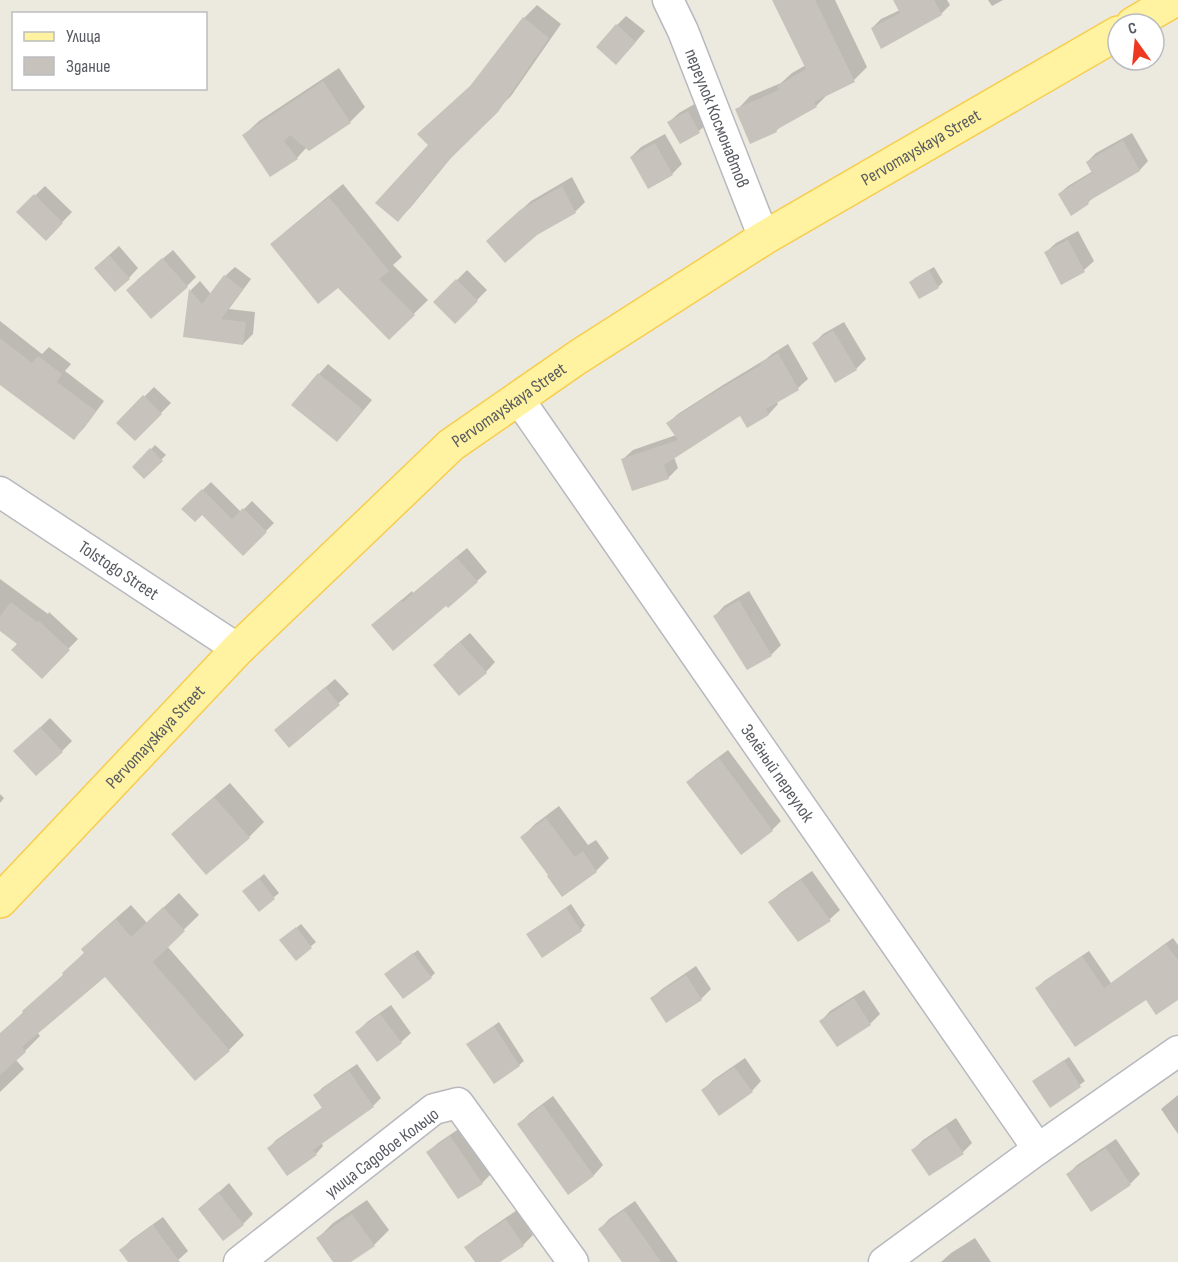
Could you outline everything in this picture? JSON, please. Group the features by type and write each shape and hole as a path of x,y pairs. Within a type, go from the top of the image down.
{"main road":[{"path":"1154,12 1174,0"},
{"name":"Pervomayskaya Street","path":"0,901 238,649 451,445 578,357 764,238 1106,40"}],"street":[{"name":"переулок Космонавтов","path":"668,0 683,31 764,238"},
{"name":"Зелёный переулок","path":"518,398 1038,1149"},
{"name":"Tolstogo Street","path":"0,492 238,649"},
{"path":"884,1262 1038,1149 1178,1051"},
{"name":"улица Садовое Кольцо","path":"239,1262 435,1109 458,1103 573,1262"}],"building":[{"path":"772,0 815,0 855,82 814,102 817,107 776,130 777,132 750,144 735,109 779,90 777,86 806,69"},
{"path":"893,0 934,0 942,15 881,49 871,28 900,13"},
{"path":"523,17 549,38 498,112 446,163 398,222 375,203 428,145 417,134 470,86"},
{"path":"616,24 636,42 616,65 596,47"},
{"path":"323,81 351,123 309,151 290,135 284,141 298,159 270,177 242,135"},
{"path":"688,111 700,133 680,144 667,122"},
{"path":"1123,140 1140,171 1087,202 1089,204 1071,216 1058,194 1092,173 1086,162"},
{"path":"655,143 673,175 648,189 630,157"},
{"path":"562,186 576,213 537,235 505,263 486,241 520,210"},
{"path":"34,194 63,223 46,241 16,212"},
{"path":"329,197 389,271 379,279 415,315 389,340 338,288 318,304 270,244"},
{"path":"1068,240 1085,272 1061,285 1044,252"},
{"path":"109,255 130,279 115,292 94,268"},
{"path":"162,258 188,287 151,319 126,290"},
{"path":"929,270 939,288 919,299 909,282"},
{"path":"224,275 243,289 221,319 246,322 243,345 183,337 189,289 202,304"},
{"path":"456,279 478,301 455,324 433,302"},
{"path":"833,330 857,370 835,383 812,343"},
{"path":"0,338 32,363 38,356 62,374 57,382 96,411 74,440 0,385"},
{"path":"778,353 799,390 766,409 769,415 747,428 740,416 664,465 669,479 632,491 621,459 678,440 666,423"},
{"path":"318,373 363,410 337,442 291,405"},
{"path":"143,395 162,414 135,441 116,423"},
{"path":"150,448 163,461 144,479 132,467"},
{"path":"202,489 232,519 243,508 267,532 243,556 202,515 195,522 181,509"},
{"path":"456,557 478,582 393,651 371,625 401,600 403,602"},
{"path":"739,600 772,656 747,670 713,616"},
{"path":"11,602 37,622 39,621 70,650 42,679 11,650 17,644 0,631 0,616"},
{"path":"460,642 487,673 459,696 433,665"},
{"path":"325,687 340,705 289,748 274,730"},
{"path":"40,727 63,752 36,776 13,751"},
{"path":"719,758 773,831 741,855 686,782"},
{"path":"214,797 250,838 206,875 171,834"},
{"path":"546,818 575,857 583,851 597,872 562,897 520,837"},
{"path":"259,878 275,899 259,912 242,891"},
{"path":"801,880 831,921 798,942 768,902"},
{"path":"163,907 185,931 153,962 230,1051 195,1081 105,977 22,1047 26,1052 0,1075 0,1033 63,975 62,973 84,953 81,949 116,919 131,937"},
{"path":"566,908 582,931 542,958 526,934"},
{"path":"296,927 312,948 296,961 279,940"},
{"path":"1166,944 1178,960 1178,1000 1156,1015 1146,1000 1075,1047 1035,988 1082,956 1104,988"},
{"path":"413,953 432,978 403,999 384,974"},
{"path":"686,975 702,1000 666,1023 650,998"},
{"path":"854,998 871,1025 837,1047 819,1021"},
{"path":"380,1014 402,1043 377,1062 355,1032"},
{"path":"494,1026 520,1066 494,1084 466,1044"},
{"path":"1064,1060 1081,1087 1050,1108 1032,1081"},
{"path":"734,1067 753,1092 719,1116 701,1090"},
{"path":"349,1071 374,1107 313,1150 317,1155 287,1176 267,1148 322,1108 313,1095"},
{"path":"543,1105 594,1176 568,1195 517,1124"},
{"path":"946,1127 964,1154 929,1176 911,1150"},
{"path":"450,1136 483,1184 458,1199 426,1152"},
{"path":"1106,1148 1131,1185 1091,1212 1066,1174"},
{"path":"218,1192 244,1225 223,1241 198,1209"},
{"path":"624,1210 661,1262 622,1262 598,1229"},
{"path":"352,1214 375,1246 351,1262 333,1262 316,1238"},
{"path":"506,1219 524,1246 500,1262 475,1262 464,1247"},
{"path":"153,1225 180,1262 128,1262 119,1250"}]}
